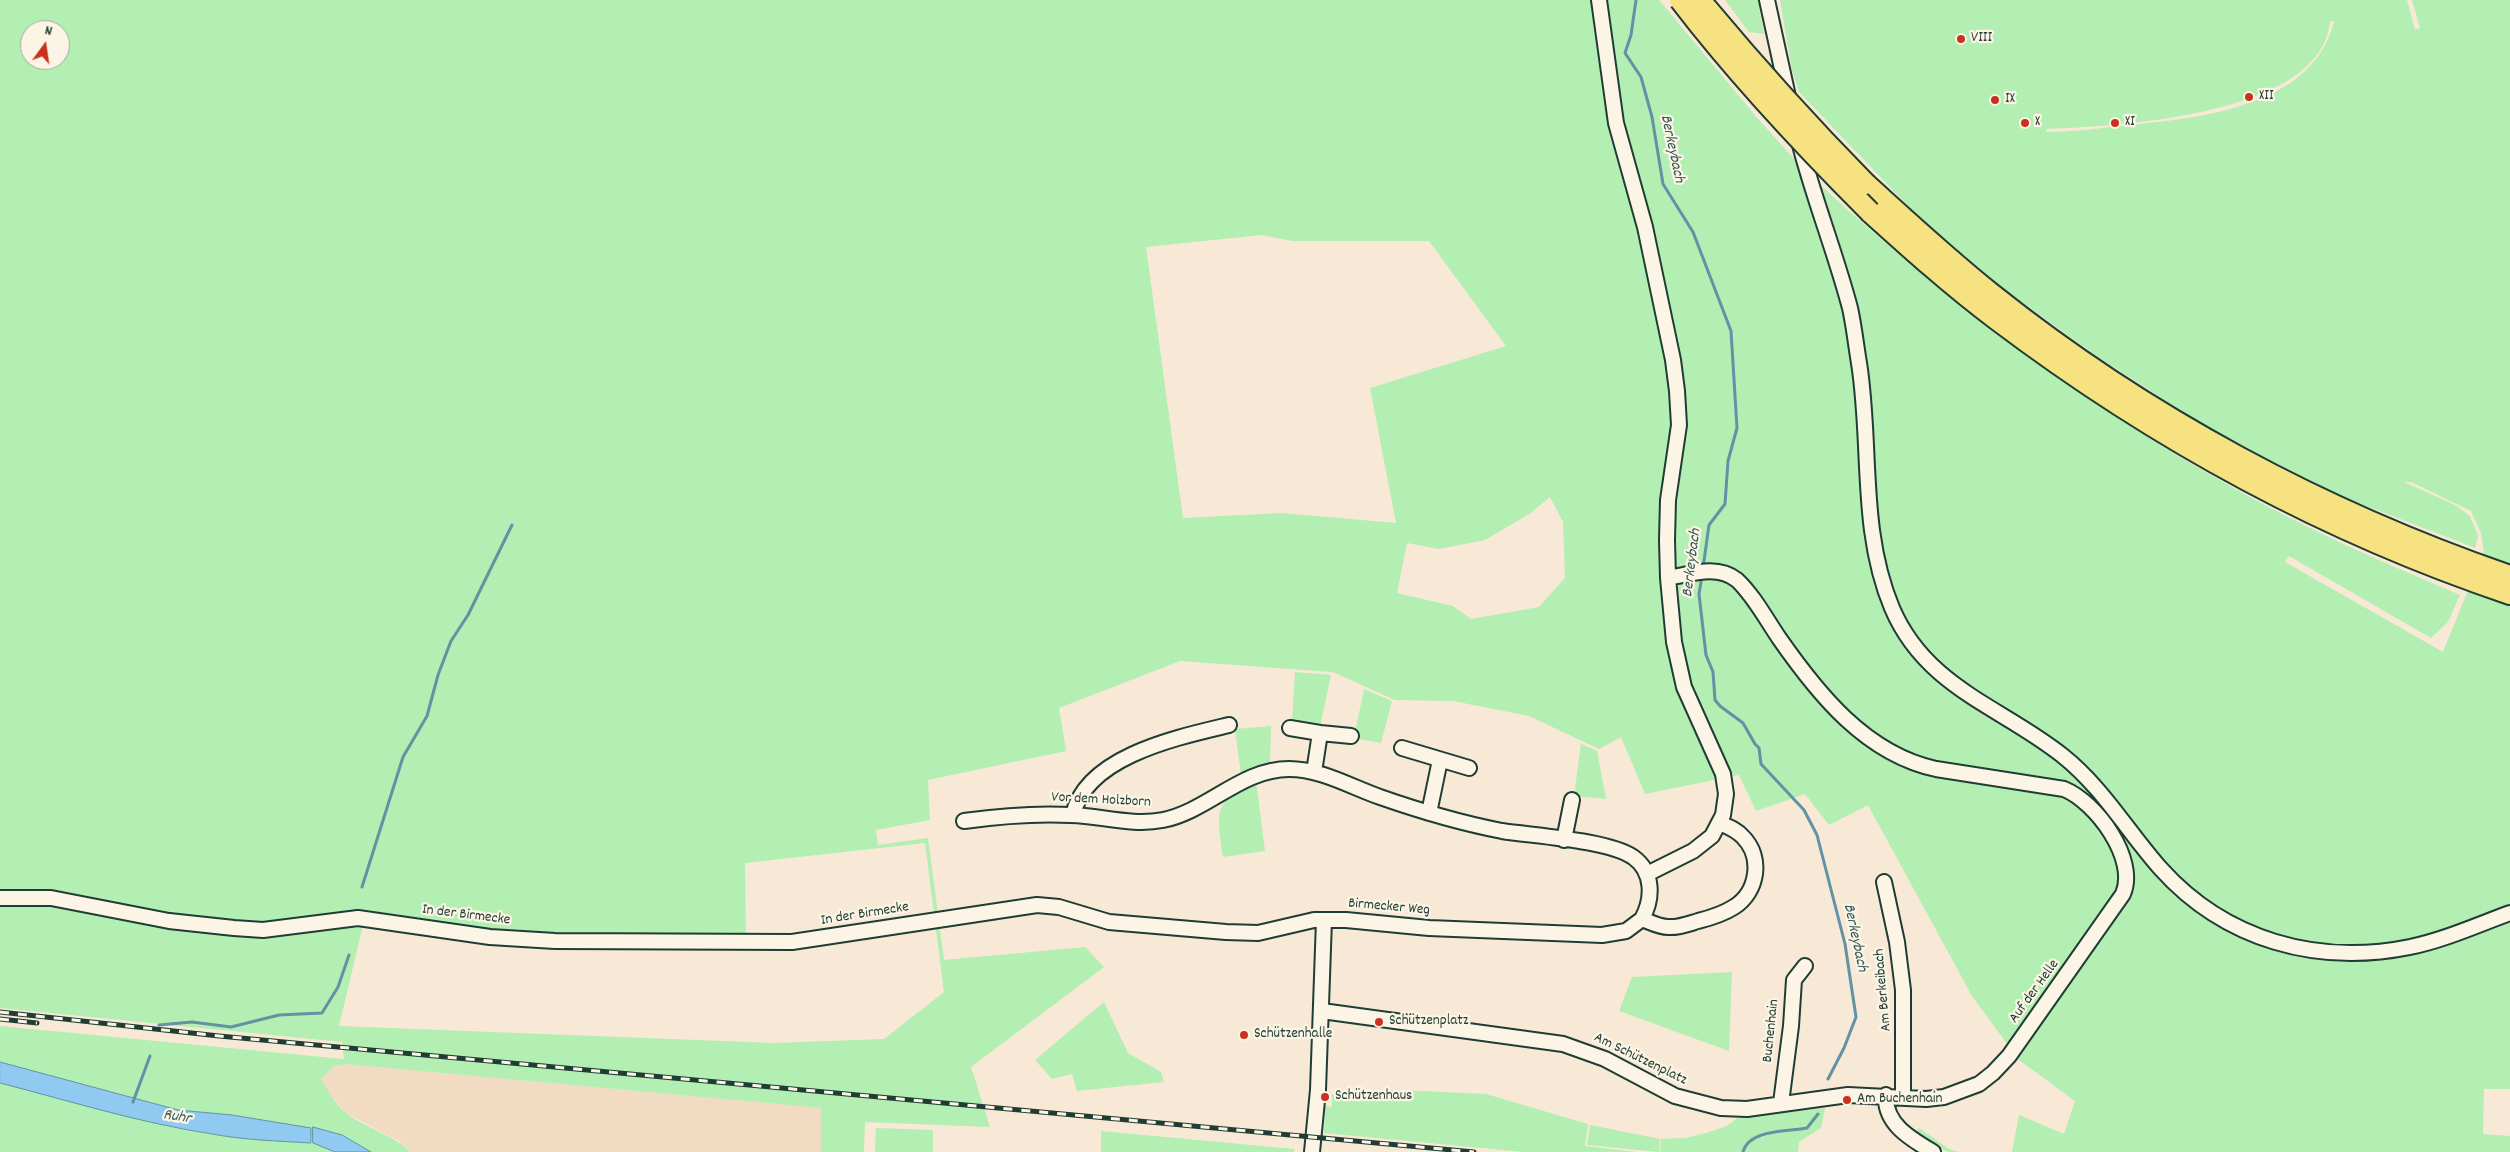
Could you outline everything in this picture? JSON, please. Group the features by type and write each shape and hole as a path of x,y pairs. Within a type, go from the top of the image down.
{"highway":[{"path":"1680,0 1752,89 1870,212 1931,267 1995,318 2062,367 2130,413 2201,456 2273,495 2348,530 2427,555 2510,576"},
{"path":"1700,0 1751,62 1807,124 1866,184 1929,242 2061,346 2131,393 2203,437 2278,477 2354,514 2427,555 2510,594"}],"street":[{"path":"1599,0 1616,123 1644,227 1673,360 1677,390 1679,425 1668,500 1668,578 1674,642 1681,674 1723,774 1726,794 1720,823 1712,836 1699,847 1647,874 1650,894 1648,906 1642,919 1665,927 1681,926 1720,914 1734,907 1745,898 1756,873 1752,853 1748,842 1740,833 1720,823"},
{"path":"1767,0 1805,164 1850,309 1863,392 1868,504 1872,540 1886,591 1895,614 1910,640 1939,673 1964,693 2063,756 2095,786 2174,882 2204,908 2230,924 2256,936 2302,950 2360,954 2426,943 2510,913"},
{"path":"1668,578 1711,571 1727,573 1737,580 1820,693 1860,731 1897,755 1931,768 2046,785 2071,792 2087,803 2116,841 2132,833"},
{"path":"1073,815 1078,797 1084,790 1125,758 1176,737 1229,725"},
{"path":"1290,728 1351,736"},
{"path":"1314,772 1320,733"},
{"path":"1402,748 1469,768"},
{"path":"1428,813 1440,760"},
{"name":"Vor dem Holzborn","path":"964,821 1026,814 1073,815 1118,821 1162,820 1180,815 1244,780 1262,773 1281,769 1314,772 1428,813 1487,828 1564,840 1626,854 1638,861 1647,874"},
{"path":"1564,840 1572,800"},
{"name":"Auf der Helle","path":"1886,1095 1936,1098 1971,1089 1986,1080 2009,1056 2123,894 2126,876 2116,841"},
{"name":"Am Berkeibach","path":"1884,882 1897,942 1903,990 1903,1096"},
{"name":"In der Birmecke","path":"0,898 56,899 169,921 234,928 271,929 358,918 490,937 548,940 792,942 930,922"},
{"name":"Birmecker Weg","path":"930,922 1037,905 1059,907 1109,922 1258,933 1303,922 1324,920 1602,935 1626,931 1642,919"},
{"path":"1313,1148 1322,1011 1324,920"},
{"name":"Buchenhain","path":"1781,1103 1794,980 1805,966"},
{"name":"Am Schützenplatz","path":"1322,1011 1570,1046 1605,1059 1675,1096 1702,1105 1747,1109 1848,1094 1886,1095"},
{"path":"1886,1095 1886,1108 1898,1129 1933,1152"}],"shaded area":[{"path":"345,1064 822,1108 821,1152 411,1152 399,1141 346,1113 331,1096 320,1080 334,1066"}],"green space":[{"path":"0,0 1659,0 1758,119 1796,161 1844,308 1870,428 1819,184 1931,281 1989,327 2110,413 2236,490 2360,552 2460,595 2448,622 2431,638 2289,556 2285,562 2443,652 2484,551 2481,533 2471,511 2411,482 2404,482 2455,505 2470,516 2478,536 2475,548 2341,496 2210,429 2098,357 2000,286 1912,210 1799,92 1792,70 1780,0 2407,0 2415,30 2420,28 2412,0 2510,0 2510,1089 2484,1089 2483,1134 2510,1136 2510,1152 2012,1152 2019,1115 2064,1134 2075,1101 2019,1060 1972,996 1868,805 1829,825 1805,794 1756,811 1739,775 1645,794 1621,737 1599,749 1529,716 1453,701 1395,700 1333,672 1180,661 1059,708 1066,751 928,780 930,820 876,830 878,845 928,838 944,960 1085,947 1104,967 971,1067 990,1127 865,1122 864,1152 821,1152 821,1108 345,1064 334,1066 321,1079 336,1103 347,1114 396,1141 411,1152 0,1152 0,1083 170,1127 214,1135 312,1143 310,1128 232,1115 178,1110 0,1062 0,1026 344,1059 342,1042 0,1008","holes":["2330,21 2334,21 2322,50 2304,72 2280,89 2252,102 2189,118 2088,130 2046,132 2047,129 2165,119 2212,110 2255,96 2292,78 2318,53","1261,235 1293,241 1429,241 1506,346 1370,388 1396,523 1281,513 1183,518 1146,247","1550,497 1563,522 1565,578 1539,607 1471,619 1453,606 1397,593 1407,543 1439,549 1485,540 1529,514","1964,688 2028,738 1986,717 1958,698","925,843 944,992 884,1039 774,1043 339,1026 363,925 478,942 531,947 746,949 745,863"]},
{"path":"1725,0 1758,0 1764,34 1749,32"},
{"path":"1295,672 1331,675 1320,727 1292,722"},
{"path":"1364,689 1392,701 1381,743 1354,738"},
{"path":"1271,726 1270,765 1241,775 1235,729"},
{"path":"1581,744 1597,751 1606,799 1574,796"},
{"path":"1256,780 1265,851 1223,857 1219,829 1221,810 1231,796"},
{"path":"1732,972 1729,1051 1619,1011 1632,977"},
{"path":"1104,1002 1128,1053 1161,1072 1164,1082 1077,1091 1072,1074 1052,1079 1035,1060"},
{"path":"1400,1090 1486,1094 1588,1124 1585,1146 1636,1152 1524,1152 1324,1133 1325,1106 1332,1107 1332,1094"},
{"path":"1825,1108 1821,1128 1799,1142 1798,1152 1660,1152 1661,1139 1685,1138 1706,1133 1727,1126 1740,1116"},
{"path":"1590,1125 1660,1139 1659,1152 1587,1145"},
{"path":"876,1128 933,1130 933,1152 875,1152"},
{"path":"1919,1128 1949,1149 1959,1152 1948,1152 1914,1134"},
{"path":"1101,1131 1294,1149 1294,1152 1101,1152"}],"water":[{"name":"Ruhr","path":"0,1062 178,1110 232,1115 311,1128 311,1143 224,1136 158,1124 105,1111 0,1083"},
{"path":"313,1127 342,1135 371,1152 335,1152 313,1143"}],"waterway":[{"name":"Berkeybach","path":"1636,0 1631,35 1625,53 1641,77 1652,117 1663,184 1693,232 1731,331 1737,428 1728,461 1725,504 1709,525 1703,568"},
{"path":"362,887 403,757 427,716 438,675 451,641 468,615 512,525"},
{"name":"Berkeybach","path":"1702,576 1699,594 1706,655 1713,672 1715,700 1743,723 1759,748 1761,764 1804,810 1817,835 1845,944 1856,1017 1844,1048 1828,1079"},
{"path":"159,1025 192,1022 231,1027 279,1015 322,1013 338,987 349,955"},
{"path":"133,1102 150,1056"},
{"name":"Berkeybach","path":"1743,1152 1753,1139 1761,1135 1807,1128 1818,1114"}],"railway":[{"path":"0,1012 219,1036 1474,1152"},
{"path":"0,1019 37,1023"}],"place":[{"name":"VIII","path":"1961,39"},
{"name":"XII","path":"2249,97"},
{"name":"IX","path":"1995,100"},
{"name":"X","path":"2025,123"},
{"name":"XI","path":"2115,123"},
{"name":"Schützenplatz","path":"1379,1022"},
{"name":"Schützenhalle","path":"1244,1035"},
{"name":"Schützenhaus","path":"1325,1097"},
{"name":"Am Buchenhain","path":"1847,1100"}]}
